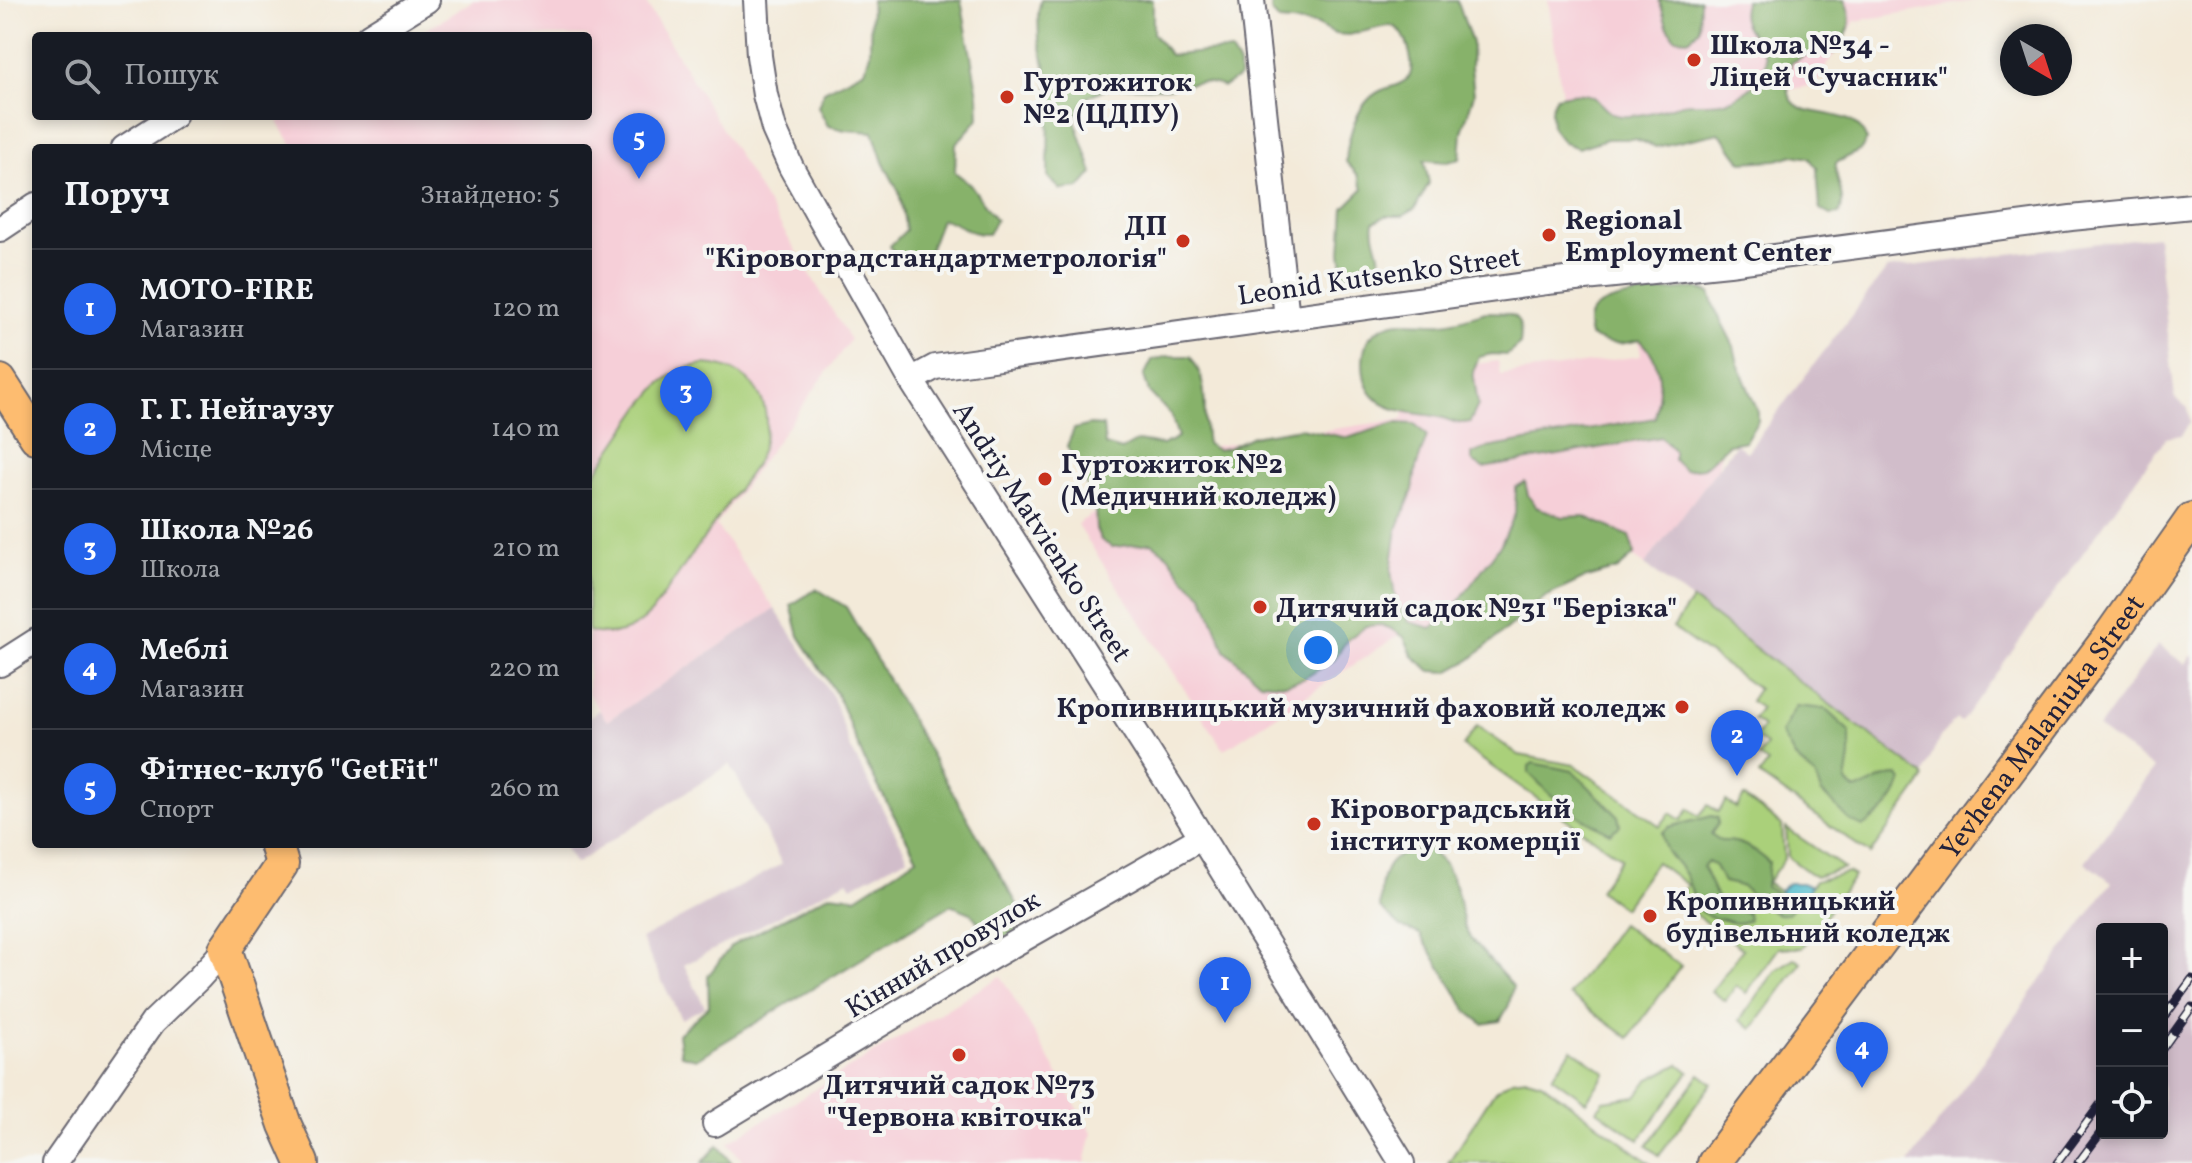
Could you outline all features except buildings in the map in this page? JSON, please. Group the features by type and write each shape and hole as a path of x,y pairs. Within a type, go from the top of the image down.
{"main road":[{"path":"0,381 32,431"},
{"name":"Yevhena Malaniuka Street","path":"1714,1163 2109,637 2192,519"},
{"path":"277,848 282,864 225,949 280,1111 302,1163"}],"street":[{"path":"375,32 427,0"},
{"name":"Andriy Matvienko Street","path":"756,0 759,56 774,129 791,167 911,380 1202,837 1397,1159"},
{"path":"1252,0 1287,318"},
{"path":"130,144 168,120"},
{"name":"Leonid Kutsenko Street","path":"911,380 935,367 1547,282 1729,263 2071,218 2192,206"},
{"path":"0,229 32,208"},
{"path":"0,664 32,644"},
{"name":"Кінний провулок","path":"715,1124 993,956 1202,837"},
{"path":"55,1163 153,1022 225,949"}],"shaded area":[{"path":"474,0 644,0 850,340 716,525 775,609 607,721 592,700 592,144 292,144 278,122 592,120 592,32 422,32"},
{"name":"Школа №34 - Ліцей \"Сучасник\"","path":"1548,0 1978,0 1855,21 1815,85 1567,129"},
{"path":"2157,236 2175,398 2188,408 2190,423 2181,435 2166,438 1961,722 1956,719 1940,737 1923,775 1645,565 1736,444 1747,452 1887,269"},
{"path":"1717,330 1726,426 1718,468 1645,565 1593,529 1459,647 1405,631 1224,750 1077,524 1194,449 1404,419 1396,354 1468,365 1498,361 1500,375 1641,356 1639,340"},
{"path":"775,609 833,697 850,747 908,857 852,886 848,880 684,965 705,1007 681,1019 641,939 782,864 730,764 575,864 565,848 592,848 592,715 599,710 607,721"},
{"path":"2158,645 2185,664 2192,654 2192,1163 1909,1163 2112,882 2085,862 2154,769 2098,728"},
{"name":"Дитячий садок №73 \"Червона квіточка\"","path":"1001,976 1092,1133 1085,1163 744,1163 728,1142"}],"green space":[{"path":"871,0 961,0 978,95 979,118 956,144 955,172 970,184 996,220 988,234 975,233 941,219 927,256 915,265 899,263 890,246 906,230 899,192 883,162 873,132 828,126 818,107 824,91 865,70 870,53"},
{"path":"1041,0 1153,0 1153,33 1170,55 1231,52 1239,65 1239,77 1224,87 1198,82 1171,88 1108,89 1089,97 1075,120 1093,173 1080,188 1061,190 1048,177 1049,100 1039,39"},
{"path":"1272,0 1457,0 1472,43 1474,94 1462,132 1460,159 1447,162 1424,160 1429,183 1415,209 1403,216 1385,216 1374,222 1380,262 1377,276 1360,278 1344,273 1341,252 1344,208 1363,189 1358,175 1346,162 1347,153 1351,132 1365,104 1380,91 1408,78 1411,62 1406,41 1399,30 1390,25 1349,35 1335,34 1316,24 1279,21 1271,11"},
{"path":"1659,0 1700,0 1699,29 1690,39 1675,38 1667,26"},
{"path":"1745,0 1844,0 1848,8 1849,28 1839,47 1834,53 1805,55 1791,63 1788,86 1792,100 1802,108 1845,118 1858,126 1867,140 1861,150 1836,163 1842,201 1839,214 1830,215 1820,209 1817,168 1809,158 1794,155 1777,160 1742,162 1719,133 1656,147 1635,139 1607,139 1578,148 1564,143 1552,128 1551,109 1556,97 1588,95 1610,113 1623,116 1683,104 1726,101 1752,87 1761,77 1765,55 1744,23 1742,12"},
{"path":"1697,288 1710,293 1734,346 1758,412 1758,421 1745,441 1729,444 1703,468 1684,470 1674,460 1674,451 1661,437 1483,468 1472,461 1472,454 1487,448 1655,418 1659,376 1648,348 1640,340 1614,344 1590,336 1589,318 1600,306 1625,297"},
{"path":"1486,312 1515,317 1520,326 1520,344 1507,355 1479,357 1473,371 1478,405 1470,422 1395,409 1384,405 1368,389 1364,377 1364,355 1368,341 1378,330 1397,322 1444,323"},
{"name":"Дитячий садок №31 \"Берізка\"","path":"1190,356 1197,367 1203,388 1207,444 1217,450 1252,436 1300,428 1348,438 1395,423 1415,424 1427,436 1416,468 1413,490 1397,529 1391,571 1396,602 1409,622 1431,628 1448,616 1501,544 1515,514 1516,487 1525,482 1528,495 1536,507 1563,517 1584,516 1629,536 1635,554 1618,569 1583,579 1545,597 1470,660 1448,672 1431,671 1413,656 1404,637 1381,625 1366,626 1347,640 1334,660 1303,679 1286,684 1260,682 1225,650 1203,595 1185,579 1168,555 1152,543 1112,547 1101,540 1096,529 1095,502 1067,446 1074,429 1090,425 1103,426 1105,445 1122,450 1138,441 1163,445 1178,437 1171,415 1149,392 1144,376 1152,360"},
{"path":"704,364 724,367 741,375 753,386 762,399 766,415 766,432 761,450 753,468 651,613 622,632 592,632 592,478 642,405 661,383 681,369"},
{"path":"817,589 846,607 1021,911 1014,935 991,940 971,913 951,905 696,1059 681,1055 678,1034 709,1006 708,976 731,946 830,894 856,897 917,858 865,762 837,695 799,636 791,605"},
{"path":"1692,600 1923,775 1924,779 1870,854 1759,775 1768,763 1758,757 1766,745 1755,738 1763,727 1753,719 1761,708 1750,701 1758,689 1673,628"},
{"path":"1796,706 1825,709 1850,732 1846,782 1855,790 1892,775 1898,775 1902,781 1886,808 1862,827 1849,820 1821,792 1815,776 1796,759 1781,733"},
{"path":"1477,726 1519,755 1574,765 1660,826 1670,813 1681,820 1689,809 1699,816 1708,805 1718,812 1726,801 1736,808 1744,797 1782,825 1784,859 1767,883 1798,904 1815,881 1848,872 1854,876 1802,948 1779,948 1746,993 1736,986 1725,1001 1712,991 1743,949 1676,901 1687,885 1656,862 1623,908 1599,890 1621,858 1463,746"},
{"path":"1533,763 1573,771 1618,816 1620,826 1610,833 1580,817 1529,773 1529,766"},
{"path":"1712,816 1718,818 1718,824 1711,834 1721,841 1747,846 1769,862 1766,887 1783,897 1793,908 1787,913 1774,912 1742,887 1723,882 1715,866 1708,862 1703,867 1720,904 1747,913 1748,920 1733,923 1699,910 1686,877 1665,848 1662,833 1669,827"},
{"path":"1786,828 1844,868 1815,877 1788,857"},
{"path":"1428,848 1445,865 1456,887 1470,938 1513,986 1509,1005 1500,1021 1483,1024 1468,1012 1420,934 1401,927 1380,908 1382,882 1389,865 1403,854"},
{"path":"1621,924 1681,966 1629,1038 1569,995"},
{"path":"1794,958 1801,963 1752,1029 1740,1020 1776,970"},
{"path":"1572,1049 1606,1073 1586,1101 1552,1077"},
{"path":"1679,1064 1689,1072 1639,1140 1597,1110 1604,1101 1636,1096 1648,1080"},
{"path":"1700,1074 1712,1083 1659,1155 1647,1146"},
{"path":"1527,1078 1541,1082 1650,1163 1448,1163 1495,1091 1512,1080"},
{"path":"718,1145 732,1163 702,1163"}],"water":[{"path":"1789,883 1811,887 1798,905 1779,891"}],"railway":[{"path":"2168,1012 2192,979"},
{"path":"2168,1041 2192,1007"},
{"path":"2057,1163 2096,1110"},
{"path":"2078,1163 2096,1139"}],"place":[{"name":"Школа №34 - Ліцей \"Сучасник\"","path":"1694,60"},
{"name":"Гуртожиток №2 (ЦДПУ)","path":"1007,97"},
{"name":"Фітнес-клуб \"GetFit\"","path":"639,179"},
{"name":"Regional Employment Center","path":"1549,235"},
{"name":"ДП \"Кіровоградстандартметрологія\"","path":"1183,241"},
{"name":"Школа №26","path":"686,432"},
{"name":"Гуртожиток №2 (Медичний коледж)","path":"1045,479"},
{"name":"Дитячий садок №31 \"Берізка\"","path":"1260,607"},
{"name":"Кропивницький музичний фаховий коледж","path":"1682,707"},
{"name":"Г. Г. Нейгаузу","path":"1737,776"},
{"name":"Кіровоградський інститут комерції","path":"1314,824"},
{"name":"Кропивницький будівельний коледж","path":"1650,916"},
{"name":"МОТО-FIRE","path":"1225,1023"},
{"name":"Дитячий садок №73 \"Червона квіточка\"","path":"959,1055"},
{"name":"Меблі","path":"1862,1088"}]}
